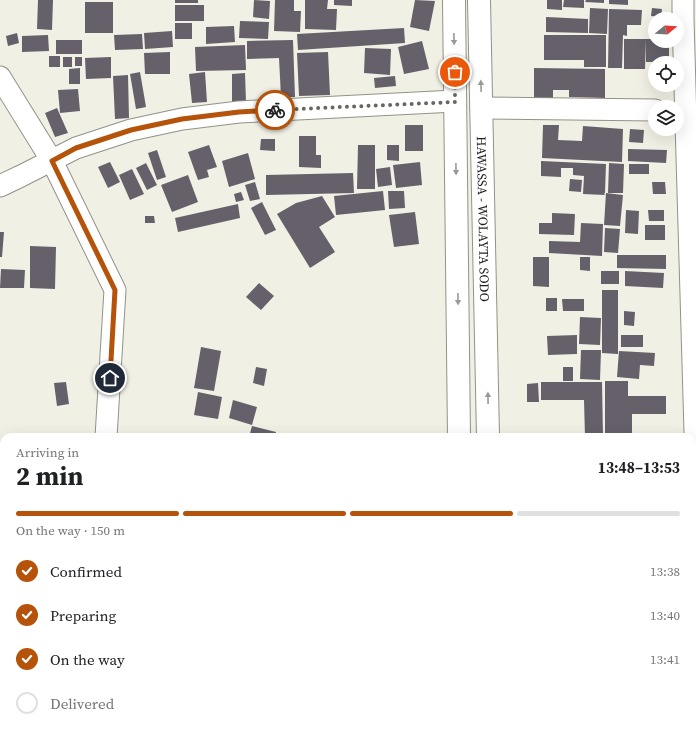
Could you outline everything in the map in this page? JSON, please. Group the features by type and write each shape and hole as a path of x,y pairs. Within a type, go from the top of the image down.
{"main road":[{"name":"HAWASSA - WOLAYTA SODO","path":"454,0 459,433"},
{"name":"HAWASSA - WOLAYTA SODO","path":"479,0 488,433"}],"street":[{"path":"681,100 683,0"},
{"path":"0,77 52,161 115,290 106,433"},
{"path":"0,186 76,148 131,130 182,119 239,112 455,102"},
{"path":"481,108 648,110"},
{"path":"684,136 692,205 695,433"}],"building":[{"path":"38,0 53,0 52,30 37,29"},
{"path":"175,0 198,0 198,3 175,3"},
{"path":"254,0 270,1 269,19 253,17"},
{"path":"275,0 294,0 294,11 301,11 300,32 274,31"},
{"path":"305,0 328,0 327,9 337,9 336,30 305,29"},
{"path":"334,0 352,0 352,6 334,5"},
{"path":"415,0 435,1 429,31 410,27"},
{"path":"547,0 562,0 562,10 547,9"},
{"path":"564,0 584,0 584,8 563,7"},
{"path":"586,0 604,0 604,3 585,2"},
{"path":"609,0 628,0 628,5 609,4"},
{"path":"85,2 113,2 113,33 85,33"},
{"path":"175,5 204,5 204,21 175,21"},
{"path":"590,8 608,9 607,34 589,33"},
{"path":"652,8 662,9 662,12 652,12"},
{"path":"609,9 642,10 641,25 627,25 627,36 623,35 622,68 608,68"},
{"path":"546,17 588,19 588,33 546,32"},
{"path":"240,21 269,22 268,39 239,38"},
{"path":"175,23 192,23 192,39 175,39"},
{"path":"234,26 235,42 206,44 206,27"},
{"path":"404,28 405,43 298,50 297,34"},
{"path":"172,31 173,47 145,49 144,33"},
{"path":"17,33 19,43 8,46 6,36"},
{"path":"142,34 143,49 115,50 114,35"},
{"path":"48,35 49,51 22,52 22,36"},
{"path":"544,35 606,35 606,67 584,67 584,60 544,60"},
{"path":"624,39 646,39 645,69 624,69"},
{"path":"646,39 648,39 648,48 669,48 669,56 648,56 648,62 646,62"},
{"path":"56,40 82,40 82,54 56,54"},
{"path":"293,40 295,97 281,97 279,58 247,59 247,41"},
{"path":"422,41 429,69 404,74 398,47"},
{"path":"245,45 246,70 196,71 195,47"},
{"path":"365,48 391,49 390,75 364,73"},
{"path":"170,52 170,74 145,74 144,53"},
{"path":"328,52 330,95 299,96 297,53"},
{"path":"49,56 60,56 60,67 49,67"},
{"path":"63,57 72,57 72,67 63,67"},
{"path":"75,57 82,57 82,66 75,66"},
{"path":"111,57 111,78 86,79 85,58"},
{"path":"80,68 80,84 69,84 69,69"},
{"path":"534,68 605,69 605,98 569,97 569,90 553,90 553,98 534,98"},
{"path":"140,72 146,107 136,109 130,74"},
{"path":"205,72 207,102 192,103 189,74"},
{"path":"245,73 246,102 232,102 232,74"},
{"path":"128,75 129,118 115,119 113,76"},
{"path":"395,76 396,86 375,88 374,78"},
{"path":"78,89 80,111 60,113 58,90"},
{"path":"57,108 68,133 55,137 45,113"},
{"path":"405,125 423,125 423,151 405,151"},
{"path":"543,125 559,125 558,140 582,141 583,126 623,129 622,162 542,158"},
{"path":"630,129 644,130 643,143 629,142"},
{"path":"299,136 316,136 316,155 321,155 321,168 299,167"},
{"path":"261,139 275,139 275,151 260,150"},
{"path":"209,145 217,167 207,170 209,177 198,180 188,152"},
{"path":"358,145 375,145 375,189 357,189"},
{"path":"387,145 399,145 399,161 387,160"},
{"path":"628,149 667,150 666,163 628,161"},
{"path":"157,150 166,177 157,180 148,153"},
{"path":"248,153 255,179 229,187 222,161"},
{"path":"541,161 606,164 605,195 583,194 584,176 573,175 573,168 561,168 561,177 541,176"},
{"path":"110,162 120,182 108,188 98,167"},
{"path":"420,162 422,185 396,188 393,165"},
{"path":"146,163 157,185 147,190 136,168"},
{"path":"609,163 624,164 623,193 608,193"},
{"path":"629,164 649,164 649,174 629,174"},
{"path":"390,167 392,185 378,187 376,169"},
{"path":"132,169 144,194 130,200 119,175"},
{"path":"353,173 354,193 266,195 266,175"},
{"path":"188,175 198,202 172,212 161,185"},
{"path":"570,179 582,180 581,192 569,191"},
{"path":"255,182 260,199 250,201 245,185"},
{"path":"652,182 665,182 666,194 653,194"},
{"path":"383,191 385,210 336,215 334,196"},
{"path":"388,191 404,191 405,208 389,209"},
{"path":"241,192 244,200 236,202 234,194"},
{"path":"606,193 623,195 620,226 604,225"},
{"path":"322,196 335,217 319,227 335,252 310,268 277,214 296,203"},
{"path":"262,202 276,230 265,235 251,208"},
{"path":"238,204 240,218 178,232 175,218"},
{"path":"626,210 639,211 638,234 625,233"},
{"path":"648,210 664,210 664,221 649,221"},
{"path":"415,212 419,244 394,247 389,215"},
{"path":"552,213 575,214 574,235 539,234 539,223 552,223"},
{"path":"145,216 154,216 155,223 145,223"},
{"path":"581,223 603,224 602,256 549,253 549,241 580,242"},
{"path":"645,225 665,225 665,240 645,240"},
{"path":"605,228 620,229 618,253 604,252"},
{"path":"0,232 4,232 2,257 0,257"},
{"path":"30,246 56,247 55,289 30,288"},
{"path":"617,255 666,255 666,269 617,268"},
{"path":"533,257 549,257 549,287 533,286"},
{"path":"580,257 590,257 590,271 580,270"},
{"path":"1,269 25,270 24,288 0,288"},
{"path":"601,271 619,271 619,284 601,284"},
{"path":"625,271 664,273 663,288 625,286"},
{"path":"259,283 274,296 261,310 246,297"},
{"path":"602,290 618,290 618,354 602,353"},
{"path":"546,298 557,298 557,311 546,311"},
{"path":"562,299 584,299 584,311 563,311"},
{"path":"624,311 635,312 634,326 624,325"},
{"path":"580,317 601,318 600,345 579,344"},
{"path":"577,335 577,354 548,355 547,336"},
{"path":"621,335 643,335 643,347 621,347"},
{"path":"201,347 221,351 214,391 194,388"},
{"path":"581,350 601,350 600,380 580,379"},
{"path":"619,351 655,353 654,366 640,365 639,379 617,377"},
{"path":"256,367 267,369 264,386 253,383"},
{"path":"563,367 573,367 573,381 563,381"},
{"path":"605,381 628,381 628,396 666,396 666,414 632,414 632,433 605,433"},
{"path":"66,382 69,404 57,406 54,383"},
{"path":"541,382 602,382 603,433 585,433 584,400 541,400"},
{"path":"538,383 539,402 527,402 527,384"},
{"path":"198,392 222,397 218,419 194,415"},
{"path":"233,400 257,407 252,425 229,418"},
{"path":"252,426 276,432 276,433 250,433"}],"way so far":[{"path":"275,110 455,102 455,72"}],"route":[{"path":"110,378 115,290 52,161 76,148 131,130 182,119 239,112 275,110"}]}
